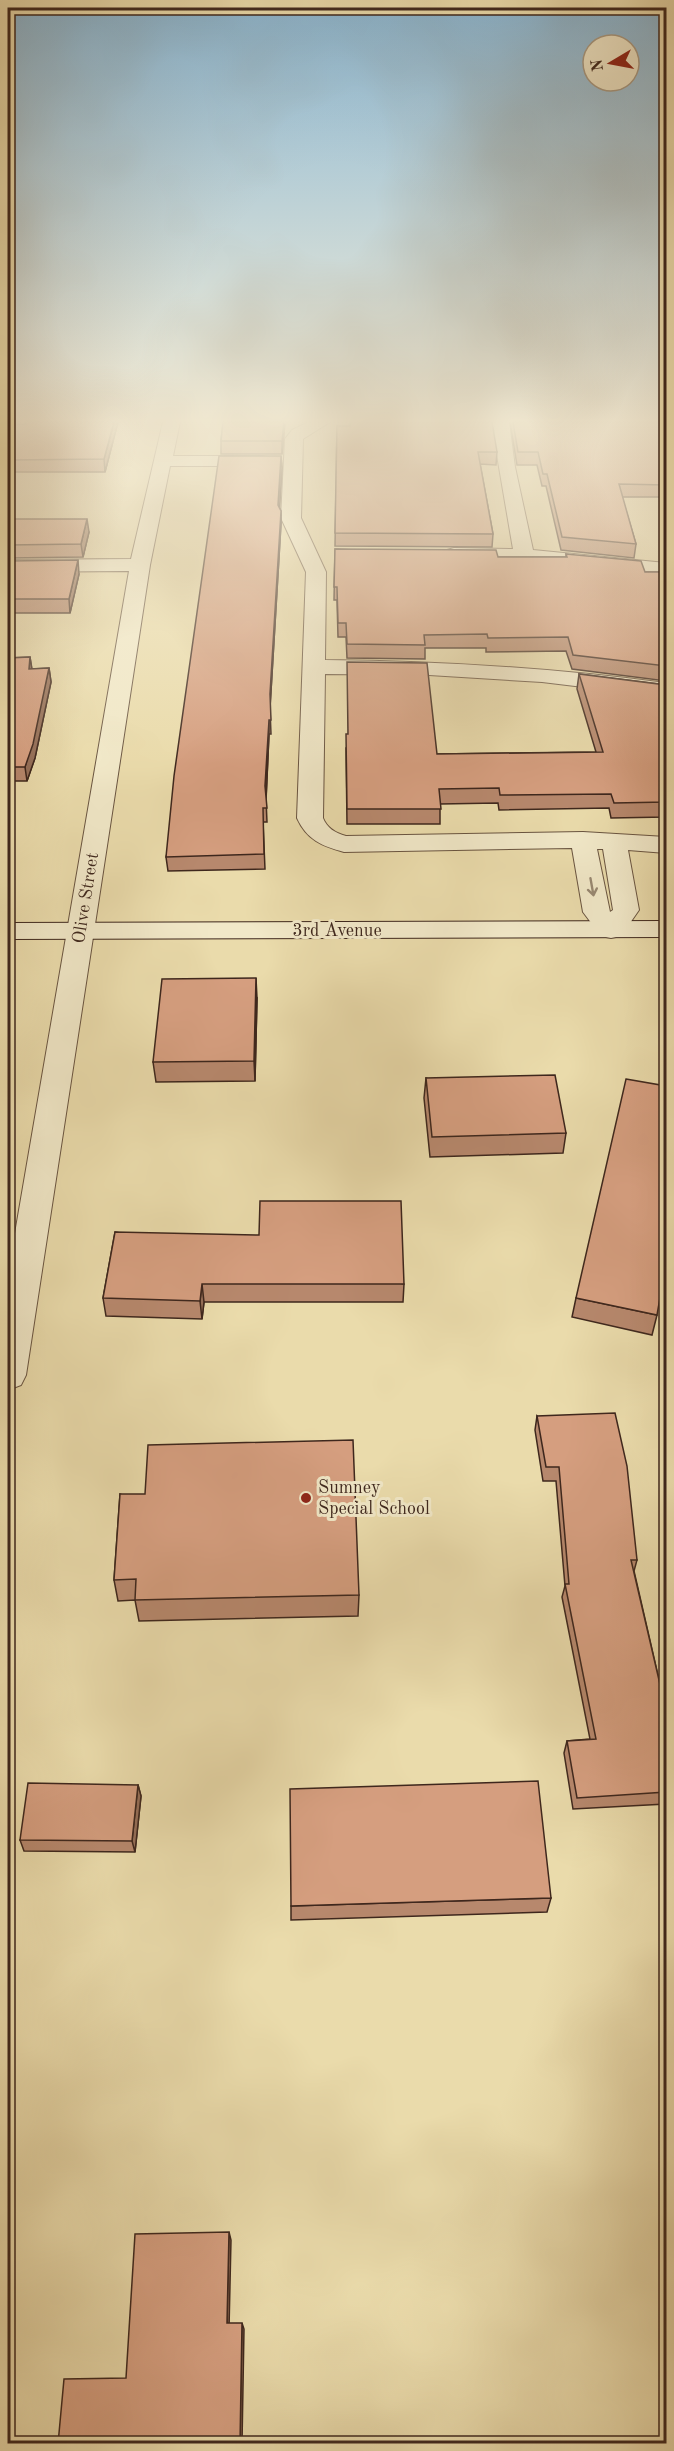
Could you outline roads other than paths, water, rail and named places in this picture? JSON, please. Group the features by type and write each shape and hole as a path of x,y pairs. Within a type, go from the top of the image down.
{"street":[{"name":"Olive Street","path":"8,1375 146,536"},
{"path":"299,536 316,572 310,818 314,830 328,839 344,844 583,840 666,845"},
{"path":"520,536 524,555"},
{"path":"308,555 332,554"},
{"path":"437,554 524,555 666,569"},
{"path":"8,567 140,564"},
{"path":"314,667 429,668 542,675 666,690"},
{"path":"583,840 596,912 611,930 626,910 614,841"},
{"name":"3rd Avenue","path":"8,931 666,930"}],"place":[{"name":"Sumney Special School","path":"306,1498"}]}
